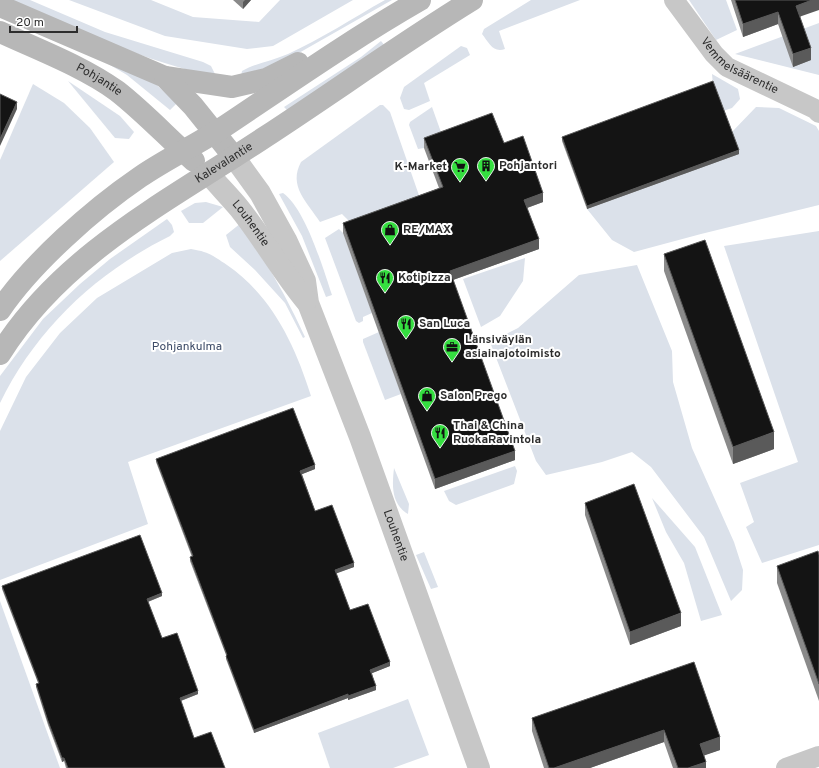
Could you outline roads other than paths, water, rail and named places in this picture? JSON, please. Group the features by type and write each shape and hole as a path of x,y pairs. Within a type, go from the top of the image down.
{"main road":[{"path":"0,310 30,274 97,210 140,177 214,133 332,54 420,0"},
{"name":"Kalevalantie","path":"0,354 34,309 69,272 95,249 163,202 234,158 460,3"},
{"path":"0,6 165,77 232,87 266,79 300,62 332,54"},
{"name":"Pohjantie","path":"0,32 88,73 116,91 161,129 183,151"},
{"path":"165,77 193,106 234,158"},
{"name":"Louhentie","path":"183,151 208,173"}],"street":[{"name":"Vemmelsäärentie","path":"674,0 714,54 727,66 815,109 819,114"},
{"name":"Louhentie","path":"234,158 260,193 286,240 305,281 308,304 360,437 479,768"},
{"name":"Louhentie","path":"208,173 238,207 286,277 308,304"},
{"path":"786,768 819,756"}],"place":[{"name":"Pohjantori","path":"486,181"},
{"name":"K-Market","path":"460,182"},
{"name":"RE/MAX","path":"390,245"},
{"name":"Kotipizza","path":"385,293"},
{"name":"San Luca","path":"406,339"},
{"name":"Länsiväylän asiainajotoimisto","path":"452,362"},
{"name":"Salon Prego","path":"427,411"},
{"name":"Thai & China RuokaRavintola","path":"440,448"}],"park label":[{"name":"Pohjankulma","path":"187,347"}]}
